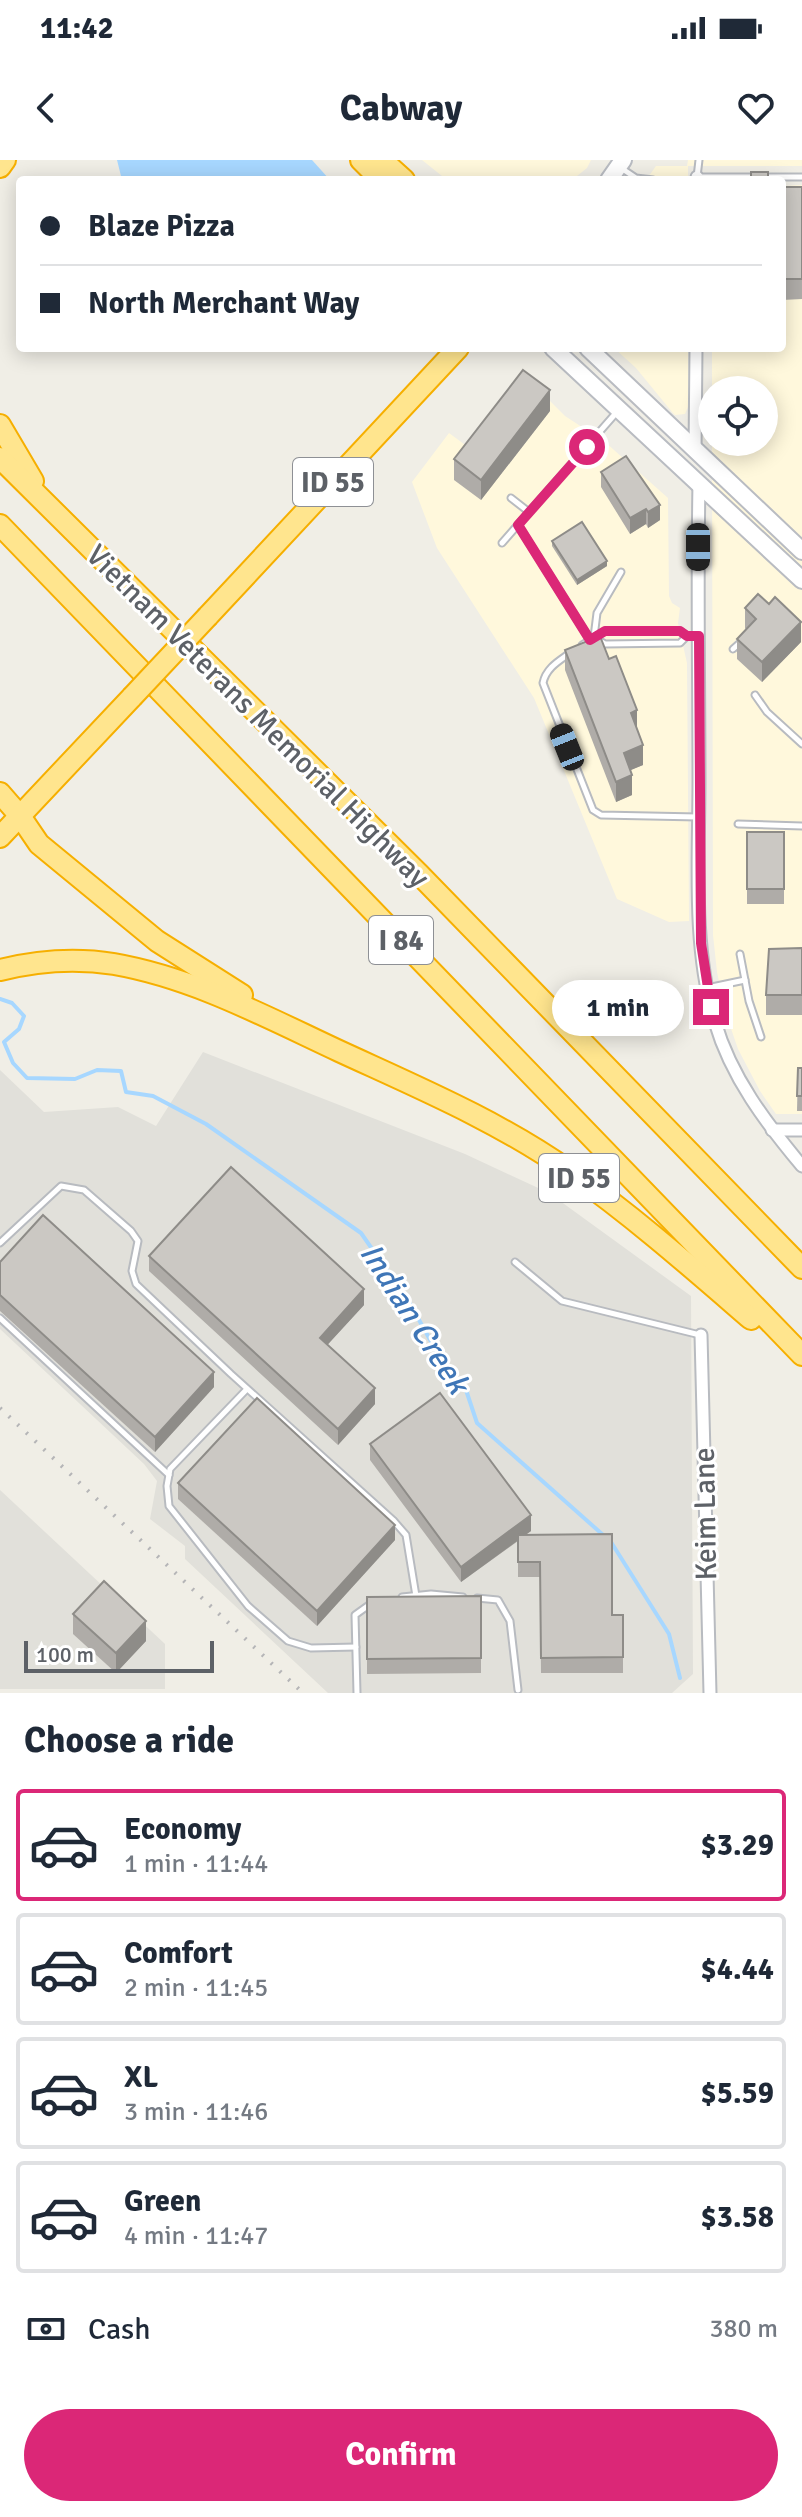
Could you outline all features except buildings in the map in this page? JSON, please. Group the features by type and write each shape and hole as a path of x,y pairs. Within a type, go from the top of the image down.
{"highway":[{"path":"0,167 5,160"},
{"path":"361,160 377,176"},
{"path":"382,160 400,176"},
{"name":"ID 55","path":"0,837 454,352"},
{"path":"0,425 49,509"},
{"name":"I 84","path":"0,458 49,509"},
{"name":"Vietnam Veterans Memorial Highway","path":"49,509 419,874 802,1268"},
{"name":"Vietnam Veterans Memorial Highway","path":"0,525 802,1355"},
{"path":"0,793 39,844 157,941 235,991 463,1108"},
{"name":"ID 55","path":"0,970 59,961 111,963 171,977 463,1108 567,1169 665,1244 802,1363"}],"main road":[{"path":"557,352 802,580"},
{"path":"592,352 695,453 802,551"},
{"path":"699,484 718,488 774,539 788,539"}],"street":[{"path":"695,453 696,352"},
{"path":"699,484 693,636 701,943 706,988 716,1025 737,1077 772,1130 802,1166"},
{"path":"772,1130 802,1130"},
{"name":"Keim Lane","path":"701,1335 710,1693"}],"lane":[{"path":"502,543 620,410"},
{"path":"511,498 529,512"},
{"path":"518,525 592,639 605,644 680,643 693,636"},
{"path":"592,639 597,613 621,572"},
{"path":"693,636 680,631 605,631 554,664 545,674 543,683 593,810 601,815 699,817"},
{"path":"733,649 750,633"},
{"path":"755,695 767,712 802,744"},
{"path":"738,824 802,826"},
{"path":"740,954 761,1037"},
{"path":"706,988 745,980"},
{"path":"0,1243 61,1186 84,1190 131,1231 138,1241 132,1271 136,1284 406,1535 416,1596"},
{"path":"515,1262 562,1301 701,1335"},
{"path":"0,1318 169,1475"},
{"path":"247,1389 170,1469 167,1486 169,1506 248,1606 288,1641 311,1648 356,1647"},
{"path":"389,1599 431,1594 498,1600 510,1621 518,1690"},
{"path":"357,1693 355,1615 376,1600"}],"shaded area":[{"path":"422,160 591,160 577,176 442,176"},
{"path":"688,160 802,160 802,166 688,166 688,176 649,176 656,166 687,166"},
{"path":"802,185 802,1114 776,1114 738,1049 725,1011 713,935 712,456 778,456 778,376 712,376 712,352 786,352 786,186"},
{"path":"618,352 688,352 689,405 685,414 675,415"},
{"path":"548,399 565,416 605,442 668,498 669,596 672,603 680,608 678,623 687,663 689,921 669,922 617,899 534,698 437,548 412,482 449,433 472,450"},
{"path":"203,1052 465,1154 549,1193 691,1296 693,1674 672,1693 328,1693 185,1559 185,1546 150,1519 157,1481 144,1464 0,1329 0,1070 44,1112 118,1107 156,1126"},
{"path":"0,1490 165,1644 165,1689 0,1689"}],"water":[{"path":"117,160 312,160 326,176 121,176"}],"waterway":[{"name":"Indian Creek","path":"0,999 12,1003 24,1016 19,1029 4,1042 13,1063 27,1078 75,1079 97,1070 121,1071 126,1092 153,1096 206,1124 361,1233 409,1302 438,1354 466,1390 477,1423 611,1542 669,1634 680,1678"}],"railway":[{"path":"0,1408 303,1693"}],"route":[{"path":"587,447 518,525 590,640 605,631 680,631 687,636 699,636 701,943 711,1007"}]}
